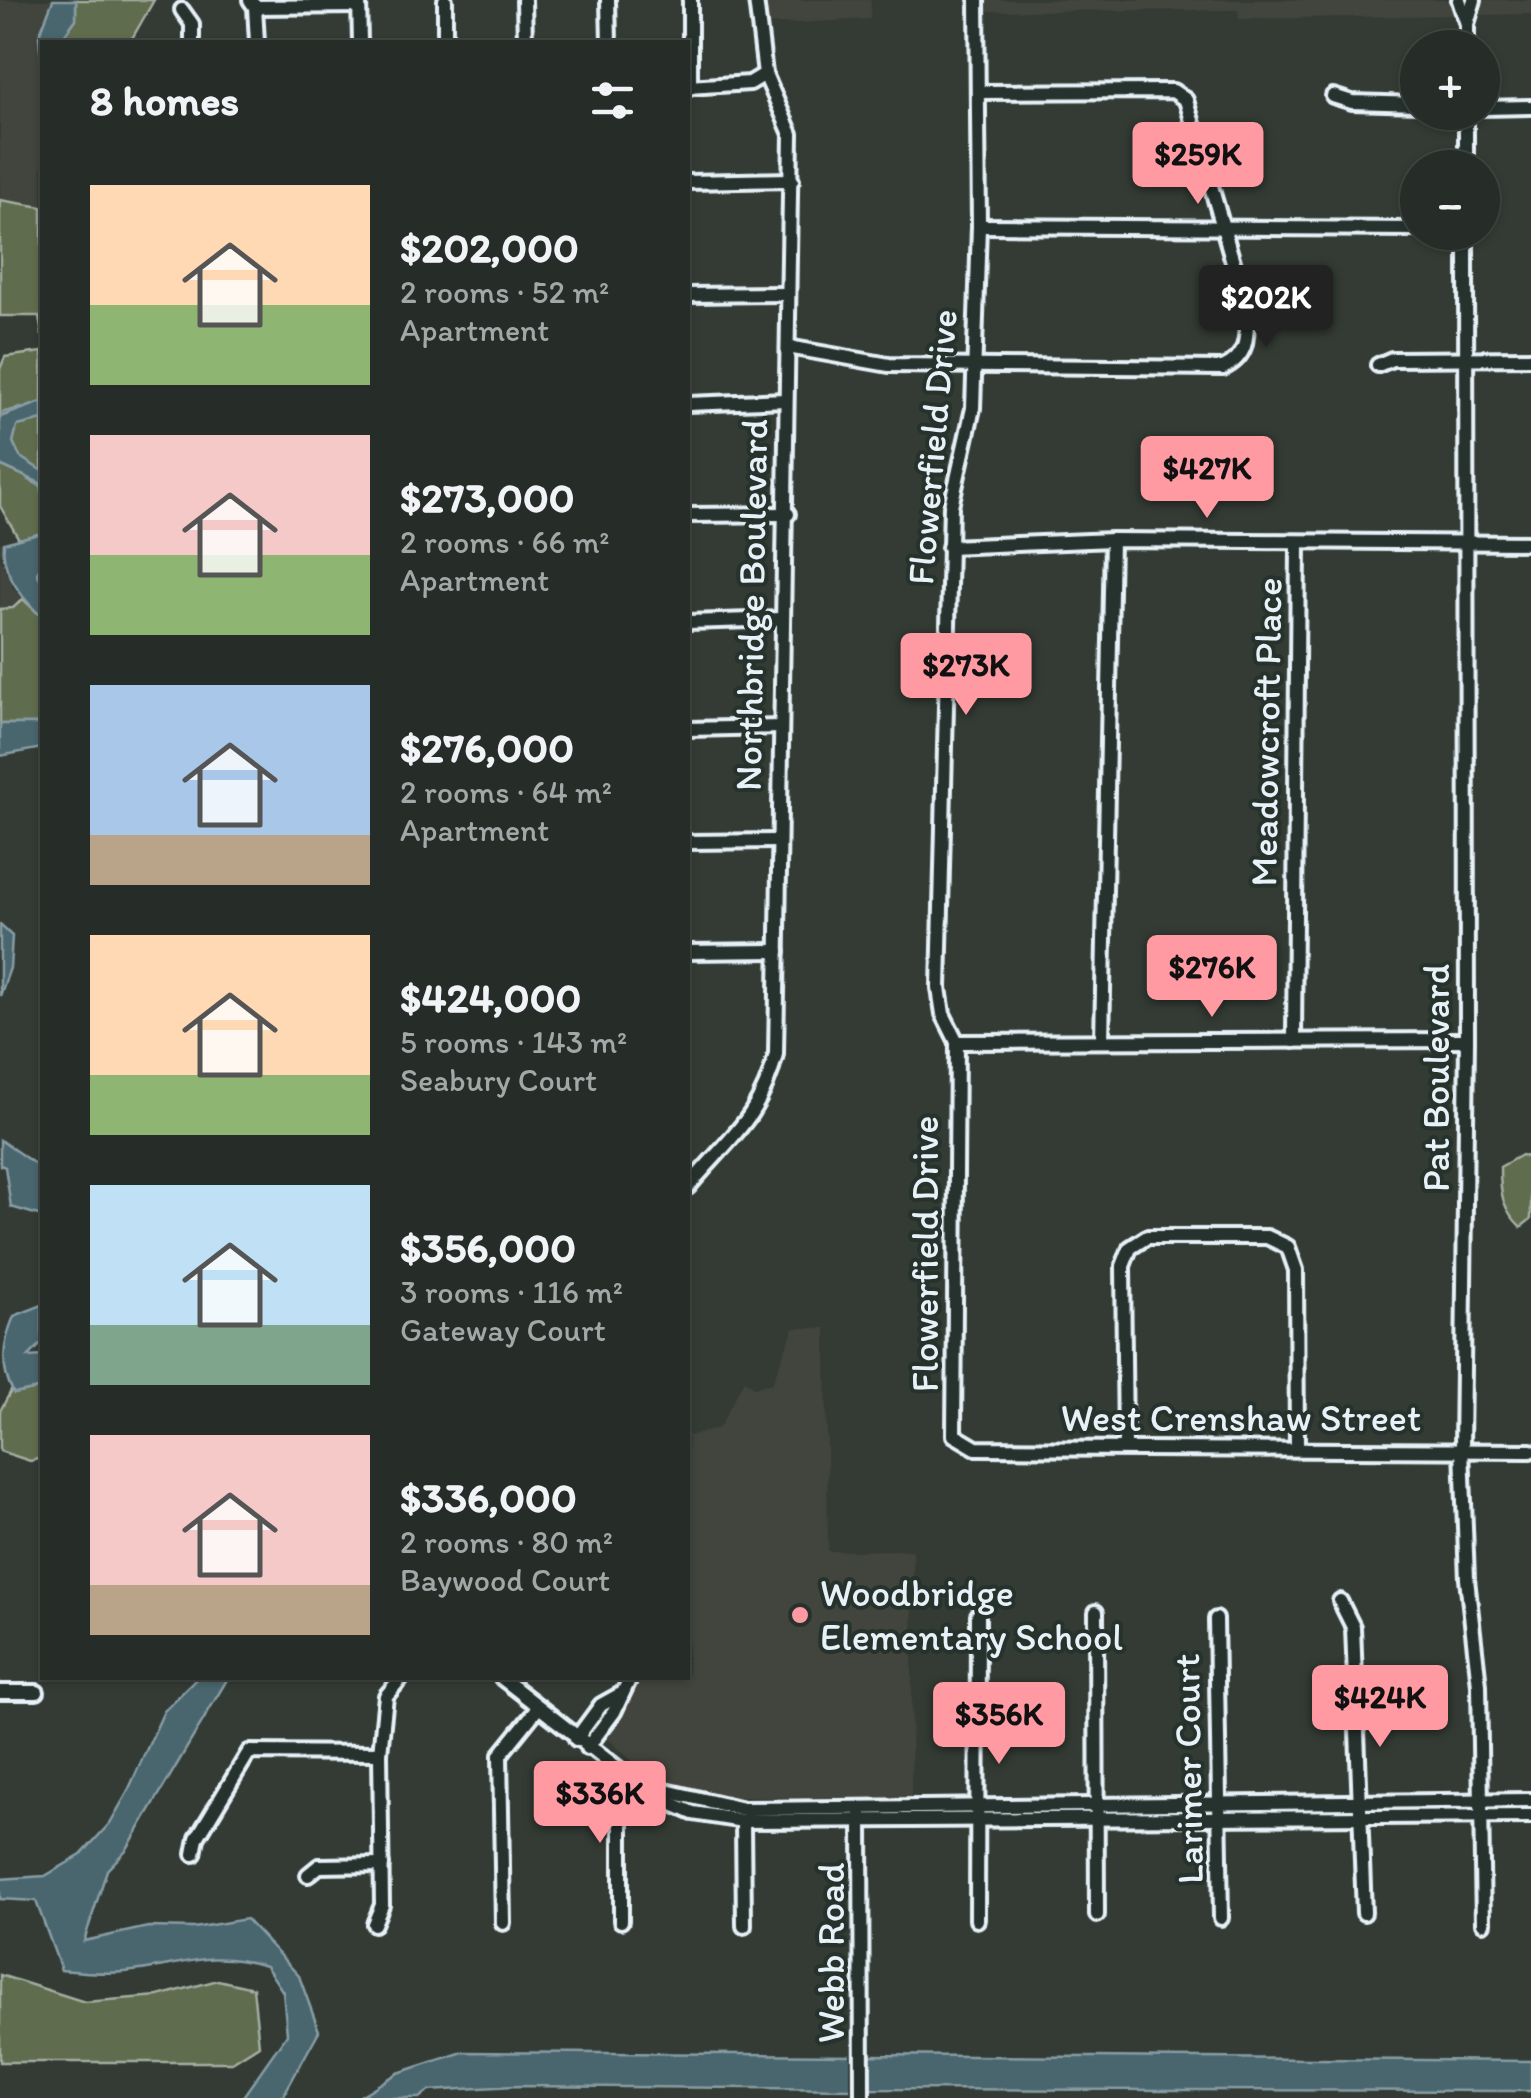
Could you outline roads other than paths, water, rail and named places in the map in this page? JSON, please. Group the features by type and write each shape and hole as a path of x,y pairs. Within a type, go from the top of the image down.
{"street":[{"path":"445,0 446,40"},
{"path":"524,0 526,40"},
{"path":"608,0 608,40"},
{"path":"690,0 690,40"},
{"name":"Northbridge Boulevard","path":"690,1185 739,1134 769,1081 776,1054 777,841 788,514 786,294 792,180 791,134 765,74 756,0"},
{"name":"Flowerfield Drive","path":"954,1435 957,1042 943,1014 939,988 951,506 973,408 979,226 977,0"},
{"path":"1459,0 1467,24"},
{"path":"1467,30 1474,0"},
{"path":"257,40 255,2 359,3 360,40"},
{"path":"182,10 192,24 192,40"},
{"path":"690,88 750,83 765,74"},
{"path":"788,348 890,365 1223,368 1238,361 1248,340 1247,310 1186,100 1173,92 978,92"},
{"path":"1334,96 1352,102 1400,103"},
{"path":"1500,108 1531,107"},
{"path":"690,182 792,180"},
{"path":"979,226 1400,230"},
{"name":"Pat Boulevard","path":"1466,250 1468,1040 1462,1450 1467,1578 1480,1685 1482,1922"},
{"path":"690,295 786,294"},
{"path":"1378,365 1392,358 1531,358"},
{"path":"690,404 785,400"},
{"path":"690,515 788,514"},
{"path":"949,546 1112,540 1531,543"},
{"path":"1102,1041 1112,540"},
{"name":"Meadowcroft Place","path":"1294,1042 1298,544"},
{"path":"690,622 782,619"},
{"path":"690,729 780,728"},
{"path":"690,842 777,841"},
{"path":"690,952 778,951"},
{"path":"957,1042 1468,1040"},
{"path":"1124,1446 1122,1266 1130,1248 1147,1238 1267,1237 1288,1247 1296,1270 1297,1448"},
{"name":"West Crenshaw Street","path":"954,1435 976,1448 1531,1451"},
{"path":"1340,1601 1353,1627 1364,1913"},
{"path":"1096,1612 1097,1915"},
{"path":"976,1920 978,1615"},
{"name":"Larimer Court","path":"1216,1620 1220,1918"},
{"path":"374,1924 382,1905 380,1752 386,1696 398,1680"},
{"path":"504,1680 582,1743 668,1804 693,1813 743,1820 861,1813"},
{"path":"582,1743 614,1712 629,1680"},
{"path":"0,1692 37,1692"},
{"path":"503,1923 500,1755 538,1708"},
{"path":"194,1854 197,1838 249,1752 380,1752"},
{"path":"638,1784 743,1809 978,1813 1099,1820 1531,1816"},
{"path":"622,1921 621,1816 638,1784"},
{"path":"978,1813 1099,1804 1531,1800"},
{"name":"Webb Road","path":"861,1813 862,2094"},
{"path":"743,1820 744,1926"},
{"path":"308,1874 319,1866 382,1865"}],"water":[{"path":"53,0 76,0 76,19 60,40 40,40 40,49 39,36"},
{"path":"40,403 40,420 17,426 13,442 20,457 40,470 40,483 0,465 0,417"},
{"path":"40,534 40,615 14,583 5,564 4,543"},
{"path":"0,724 40,724 40,748 0,756"},
{"path":"0,925 12,936 10,968 0,996"},
{"path":"0,1140 40,1168 40,1215 11,1207 5,1167 0,1165"},
{"path":"40,1306 40,1345 28,1357 40,1356 40,1388 14,1394 5,1366 5,1347 14,1316"},
{"path":"195,1680 227,1680 127,1849 107,1870 84,1941 148,1927 194,1928 246,1919 299,1976 319,2031 282,2098 242,2098 287,2034 283,1992 266,1966 210,1959 125,1972 61,1970 36,1901 0,1899 0,1879 45,1876 81,1855 110,1823 164,1711"},
{"path":"463,2052 858,2055 858,2089 514,2086 429,2091 419,2098 357,2098 398,2073"},
{"path":"867,2055 1531,2061 1531,2091 867,2089"}],"waterway":[{"path":"0,413 21,408"},
{"path":"29,480 40,486"}],"place":[{"name":"Woodbridge Elementary School","path":"800,1615"}]}
